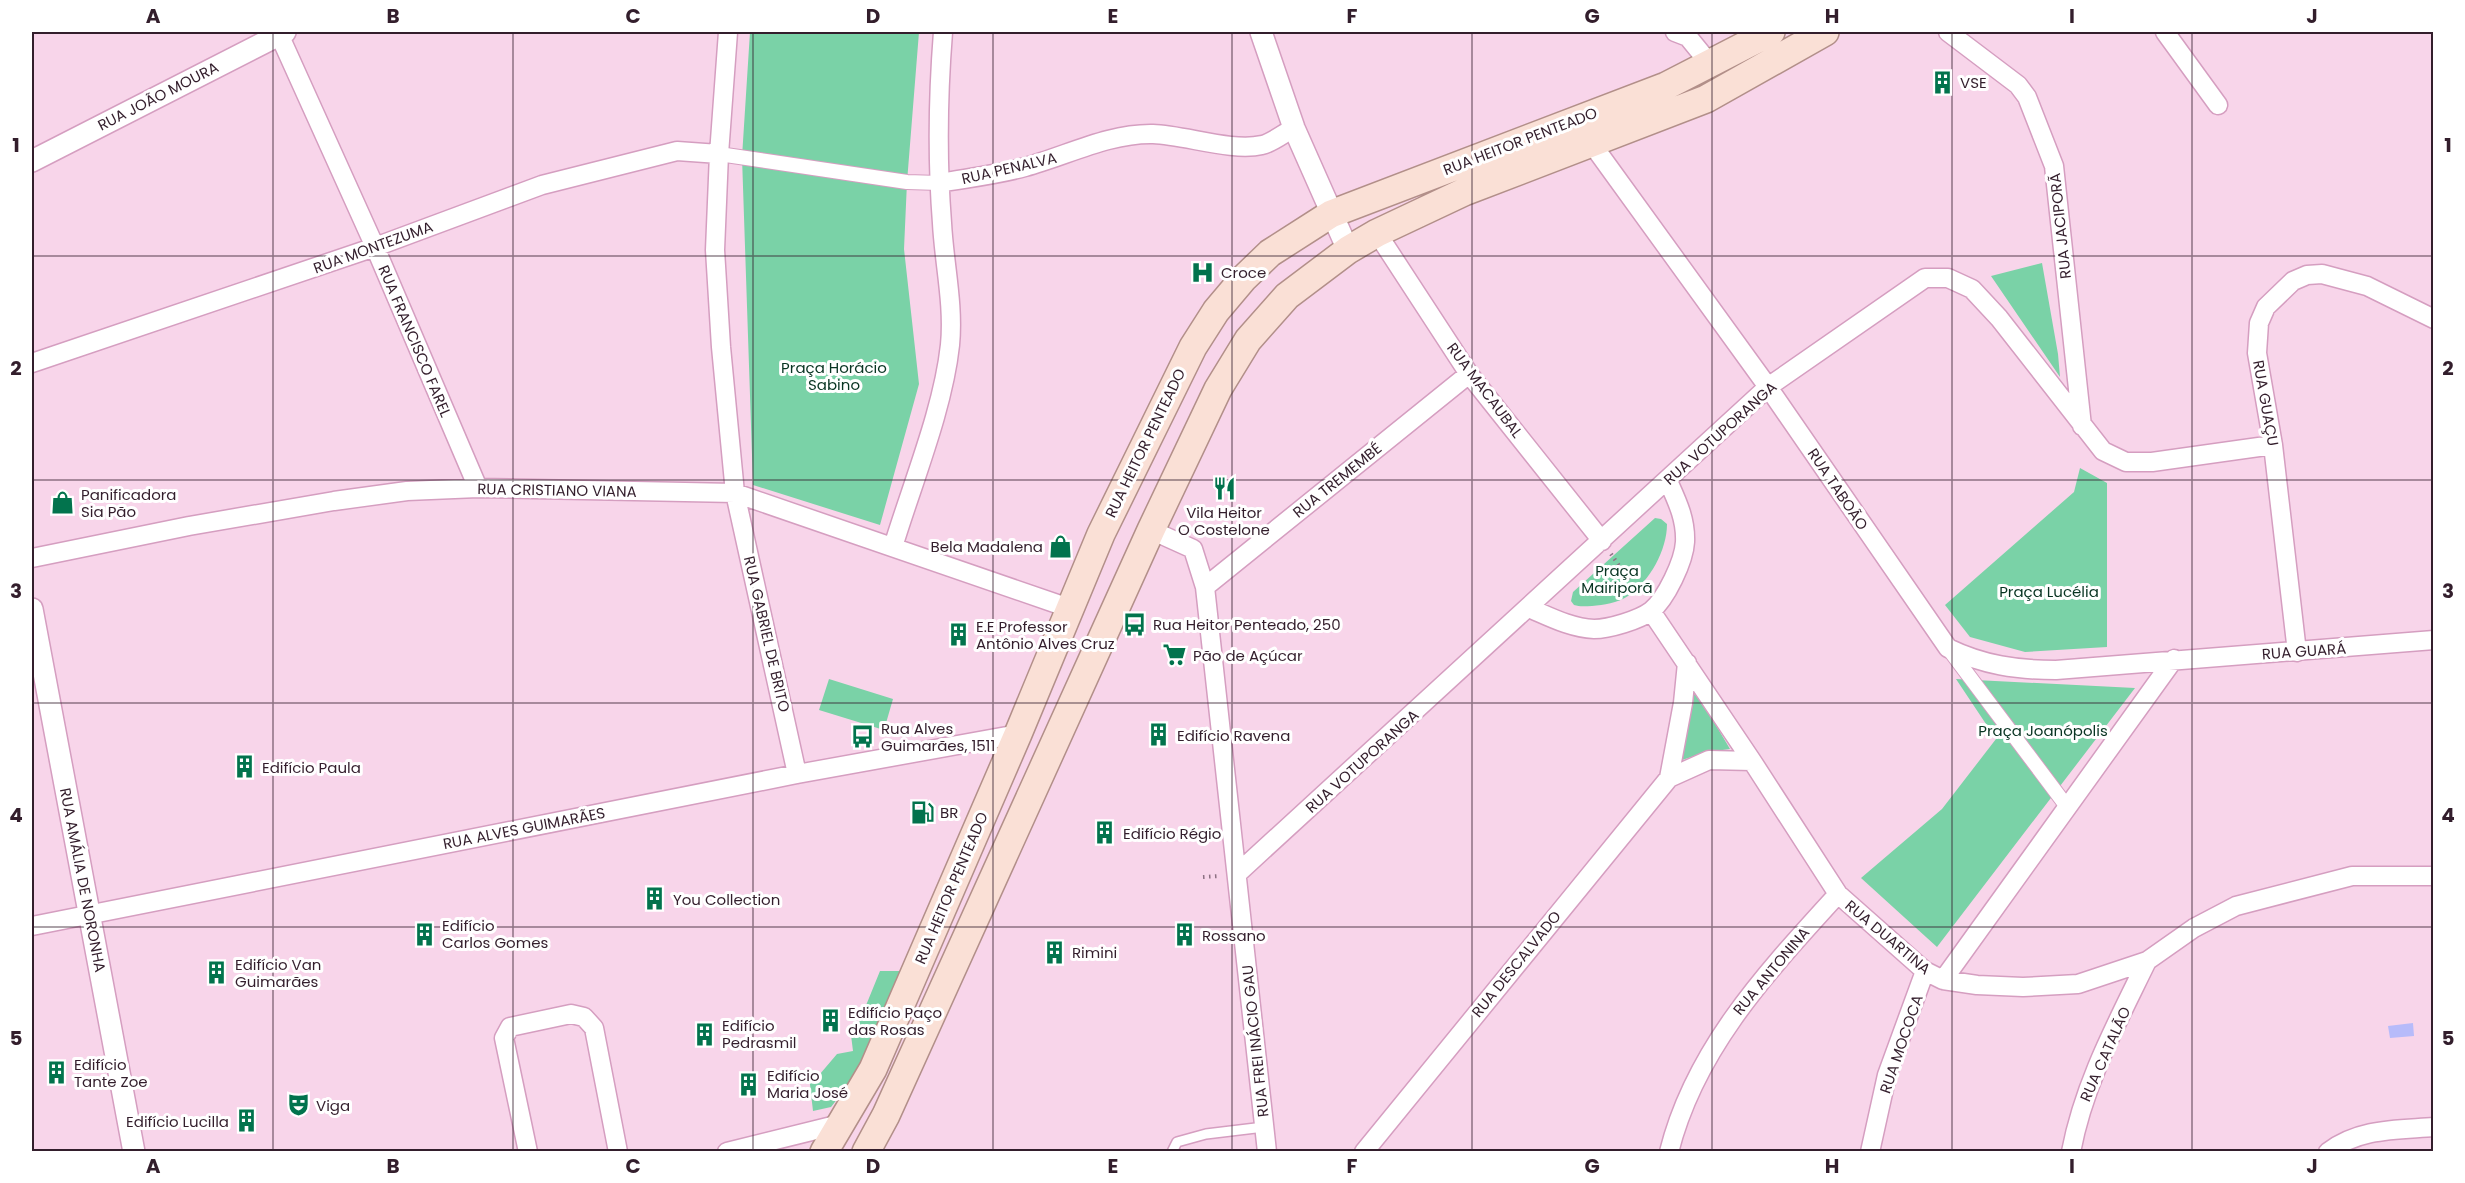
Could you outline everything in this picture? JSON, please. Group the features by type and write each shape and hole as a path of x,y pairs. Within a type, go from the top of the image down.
{"main road":[{"name":"RUA HEITOR PENTEADO","path":"824,1152 873,1069 1018,734 1069,608 1121,492 1193,347 1216,311 1243,279 1270,253 1330,214 1666,86 1771,32"},
{"name":"RUA HEITOR PENTEADO","path":"886,1114 1151,530 1218,389 1248,340 1287,296 1348,250 1377,233 1464,192 1706,99 1825,32"},
{"path":"866,1152 886,1114"},
{"path":"874,1152 886,1114"}],"street":[{"name":"RUA JOÃO MOURA","path":"32,161 281,32"},
{"name":"RUA FRANCISCO FAREL","path":"281,32 478,488"},
{"path":"728,32 715,250 721,347 735,493"},
{"path":"893,547 942,391 950,344 950,296 939,183 939,99 944,32"},
{"path":"1261,32 1294,128 1330,214 1348,250"},
{"path":"1675,32 1688,37 1710,64"},
{"name":"RUA JACIPORÃ","path":"1948,32 2018,85 2027,97 2054,166 2082,427"},
{"path":"2165,32 2218,105"},
{"name":"RUA PENALVA","path":"719,154 907,182 939,183 1022,168 1098,143 1127,137 1150,134 1173,135 1250,147 1264,145 1294,128"},
{"name":"RUA TABOÃO","path":"1592,144 1768,387 1948,648"},
{"name":"RUA MONTEZUMA","path":"32,363 375,248 542,185 677,152 719,154"},
{"name":"RUA MACAUBAL","path":"1377,233 1469,374 1602,541"},
{"name":"RUA GUAÇU","path":"2297,651 2273,445 2257,353 2259,323 2266,307 2292,281 2307,275 2322,274 2344,278 2367,286 2433,319"},
{"name":"RUA VOTUPORANGA","path":"1238,873 1768,387 1925,278 1948,278 1972,289 1999,318 2103,451 2126,462 2152,462 2273,445"},
{"name":"RUA TREMEMBÉ","path":"1205,587 1469,374"},
{"path":"1529,608 1567,624 1593,629 1610,628 1651,611 1680,568 1685,543 1684,521 1668,481"},
{"name":"RUA CRISTIANO VIANA","path":"32,558 189,526 407,491 478,488 735,493 1069,608"},
{"name":"RUA GABRIEL DE BRITO","path":"735,493 797,774"},
{"name":"RUA FREI INÁCIO GAU","path":"1151,530 1193,549 1205,587 1267,1152"},
{"name":"RUA AMÁLIA DE NORONHA","path":"32,609 134,1152"},
{"name":"RUA DUARTINA","path":"1651,611 1838,894 1925,971 1943,980 2023,987 2078,984 2147,961 2194,928 2236,906 2352,876 2433,876"},
{"name":"RUA GUARÁ","path":"2174,659 2433,640"},
{"path":"1948,648 1973,660 2026,670 2056,670 2174,659"},
{"path":"1948,648 2068,808"},
{"path":"1943,980 2174,659"},
{"name":"RUA DESCALVADO","path":"1669,778 1683,703 1687,663"},
{"name":"RUA ALVES GUIMARÃES","path":"32,926 797,774 1018,734"},
{"name":"RUA DESCALVADO","path":"1364,1152 1669,778 1709,760 1752,761"},
{"name":"RUA ANTONINA","path":"1669,1152 1674,1130 1707,1056 1750,992 1838,894"},
{"name":"RUA CATALÃO","path":"2072,1152 2077,1119 2096,1068 2147,961"},
{"name":"RUA MOCOCA","path":"1870,1152 1887,1075 1925,971"},
{"path":"528,1152 504,1038 510,1026 571,1014 584,1017 594,1028 618,1152"},
{"path":"727,1152 762,1148 840,1124"},
{"path":"2328,1152 2339,1143 2358,1135 2433,1126"}],"lane":[{"path":"1172,1152 1177,1142 1206,1134 1264,1127"}],"path":[{"path":"1602,541 1651,611"}],"green space":[{"name":"Praça Horácio Sabino","path":"750,32 919,32 904,249 919,384 880,525 753,485 742,157"},
{"path":"2042,263 2058,354 2060,377 1991,276"},
{"name":"Praça Lucélia","path":"2080,468 2107,483 2107,647 2025,652 1970,637 1945,605 2074,492"},
{"name":"Praça Mairiporã","path":"1655,518 1667,524 1664,544 1656,564 1636,590 1615,602 1592,606 1574,605 1571,601 1573,592"},
{"path":"829,679 893,699 884,730 819,710"},
{"name":"Praça Joanópolis","path":"1956,679 2135,688 1937,947 1861,878 1942,809 1996,739"},
{"path":"1695,690 1730,749 1707,752 1682,760"},
{"path":"880,971 904,971 864,1065 831,1107 813,1111 809,1076 820,1074 837,1054 853,1051 851,1035 858,1025"}],"water":[{"path":"2413,1023 2414,1036 2390,1038 2388,1026"}],"place":[{"name":"VSE","path":"1942,82"},
{"name":"Croce","path":"1203,272"},
{"name":"Vila Heitor O Costelone","path":"1224,488"},
{"name":"Panificadora Sia Pão","path":"63,503"},
{"name":"Bela Madalena","path":"1061,546"},
{"name":"Rua Heitor Penteado, 250","path":"1135,624"},
{"name":"E.E Professor Antônio Alves Cruz","path":"958,635"},
{"name":"Pão de Açúcar","path":"1175,655"},
{"name":"Edifício Ravena","path":"1159,735"},
{"name":"Rua Alves Guimarães, 1511","path":"863,737"},
{"name":"Edifício Paula","path":"244,767"},
{"name":"BR","path":"922,812"},
{"name":"Edifício Régio","path":"1105,833"},
{"name":"You Collection","path":"655,899"},
{"name":"Edifício Carlos Gomes","path":"424,934"},
{"name":"Rossano","path":"1184,935"},
{"name":"Rimini","path":"1054,952"},
{"name":"Edifício Van Guimarães","path":"217,973"},
{"name":"Edifício Paço das Rosas","path":"830,1021"},
{"name":"Edifício Pedrasmil","path":"704,1034"},
{"name":"Edifício Tante Zoe","path":"56,1073"},
{"name":"Edifício Maria José","path":"749,1084"},
{"name":"Viga","path":"298,1105"},
{"name":"Edifício Lucilla","path":"247,1121"}]}
